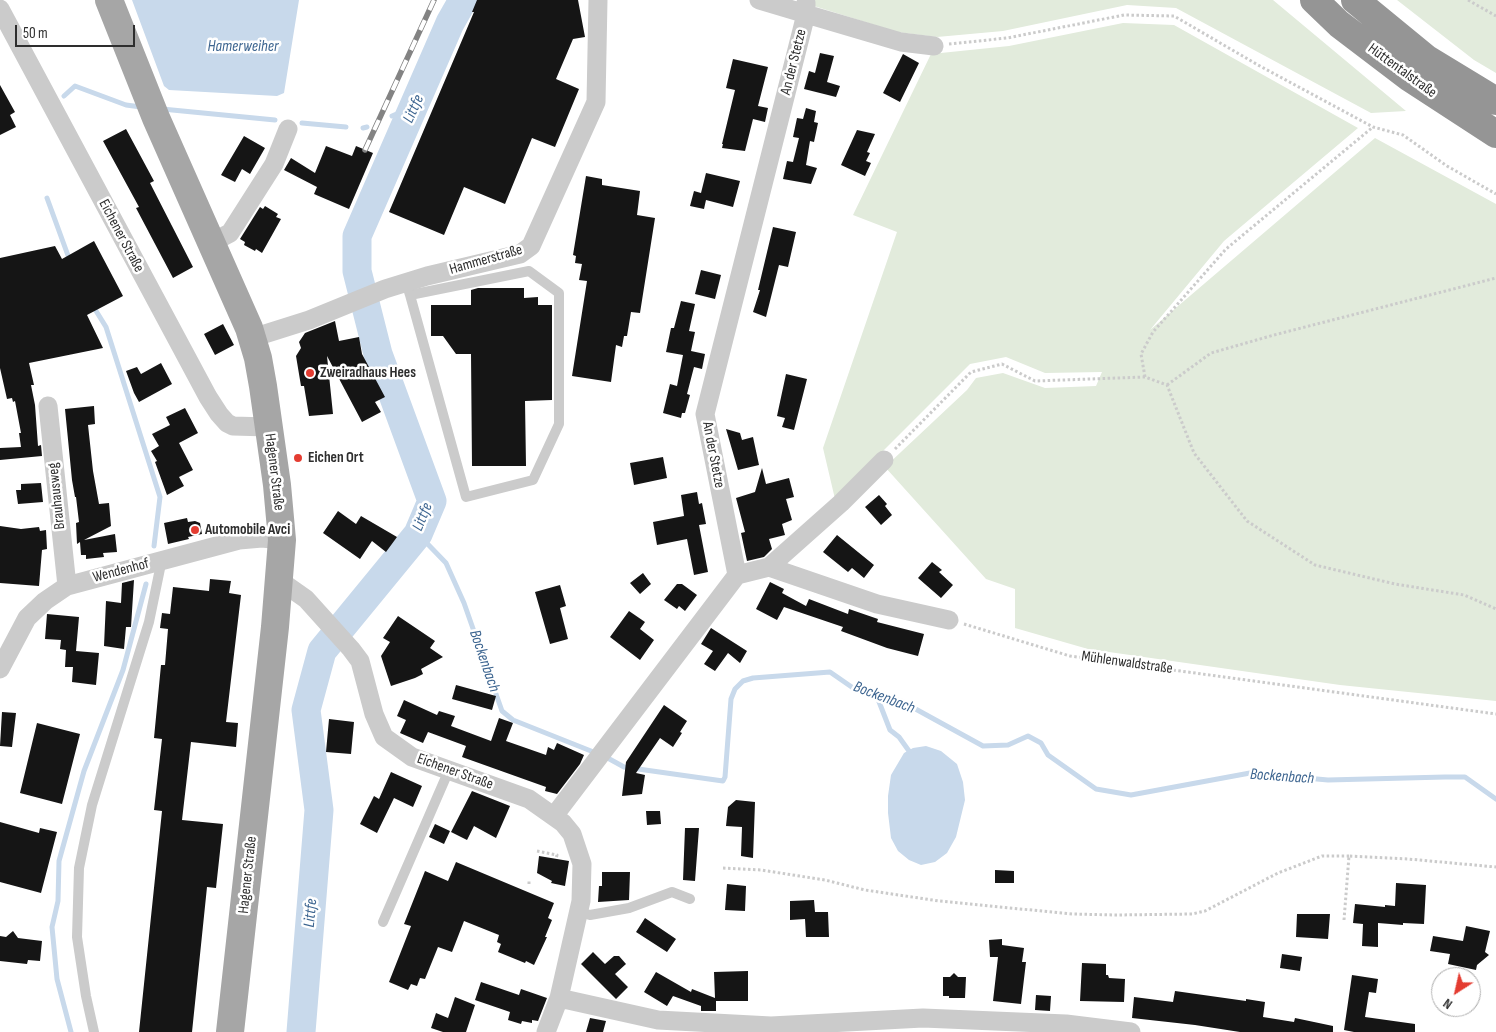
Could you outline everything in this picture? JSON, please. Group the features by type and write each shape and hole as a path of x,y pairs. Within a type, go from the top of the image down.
{"highway":[{"name":"Hüttentalstraße","path":"1314,0 1339,24 1410,78 1496,134"},
{"name":"Hüttentalstraße","path":"1355,0 1427,59 1496,102"}],"main road":[{"name":"Hagener Straße","path":"109,0 152,107 252,338 263,386 277,485 282,540 279,580 271,670 230,1032"}],"street":[{"name":"Hammerstraße","path":"252,338 309,320 385,289 408,289 520,254 530,246 596,102 598,0"},
{"name":"An der Stetze","path":"759,0 806,8 901,42 934,46"},
{"name":"An der Stetze","path":"737,575 705,414 806,8"},
{"name":"Eichener Straße","path":"0,9 215,408 233,426 268,427"},
{"path":"211,243 230,233 274,164 288,129"},
{"name":"Brauhausweg","path":"48,406 66,586"},
{"path":"554,816 737,575 769,567 841,503 884,460"},
{"name":"Wendenhof","path":"0,669 27,618 45,601 66,586 239,540 262,538 282,540"},
{"path":"769,567 876,604 949,620"},
{"name":"Eichener Straße","path":"279,580 306,599 360,661 374,714 384,737 412,757 529,799 554,816 572,834 582,864 581,901 559,998 546,1032"},
{"path":"559,998 658,1020 770,1029 892,1026 923,1018 1066,1024 1131,1032"}],"lane":[{"path":"528,271 559,293 559,424 534,480 466,497 408,289 528,271"},
{"path":"94,1032 86,996 77,937 79,868 92,805 149,622 162,559"},
{"path":"383,922 449,770"},
{"path":"579,912 590,915 629,908 672,892 690,899"}],"path":[{"path":"1468,0 1496,16"},
{"path":"934,46 1007,38 1124,15 1174,16 1258,65 1373,126 1403,134 1447,166 1496,194"},
{"path":"1145,377 1142,354 1153,332 1226,248 1373,126"},
{"path":"1167,385 1211,353 1496,278"},
{"path":"884,460 971,372 1002,364 1034,381 1145,377 1167,385 1194,453 1247,521 1315,565 1395,584 1464,595 1496,609"},
{"name":"Mühlenwaldstraße","path":"949,620 1070,656 1496,714"},
{"path":"537,851 557,855 556,859"},
{"path":"723,868 761,870 825,880 865,890 938,901 1072,914 1116,915 1192,914 1205,911 1278,873 1322,856 1408,859 1496,867"},
{"path":"1344,920 1349,856"}],"green space":[{"path":"813,0 1273,0 1406,111 1371,113 1176,8 1127,5 1003,31 937,37 897,32 814,6"},
{"path":"1397,0 1496,0 1496,73 1474,60"},
{"path":"1123,23 1174,25 1358,128 1224,241 1150,330 1375,138 1496,204 1496,701 1340,685 1088,649 1015,628 1015,589 986,579 885,467 967,390 976,378 1003,373 1045,388 1096,386 1102,372 1045,373 1006,357 970,364 835,499 823,448 897,232 853,215 931,54 1009,46"}],"water":[{"name":"Hamerweiher","path":"132,0 299,0 284,93 277,96 169,90 164,86"},
{"path":"926,746 941,751 957,764 963,782 965,800 956,837 947,853 935,862 921,865 909,860 898,851 891,838 888,796 891,775 904,753 913,748"}],"building":[{"path":"477,0 578,0 585,37 573,39 556,79 579,89 555,147 532,138 505,204 464,187 444,235 389,212 474,12 472,12"},
{"path":"820,53 834,56 827,82 840,86 836,97 804,89 809,71 815,73"},
{"path":"903,54 919,63 900,102 883,93"},
{"path":"733,59 768,67 758,106 768,108 765,122 753,119 745,151 722,148 735,90 726,88"},
{"path":"0,85 15,112 10,115 16,127 0,135"},
{"path":"806,108 816,111 814,122 818,123 814,142 810,141 806,165 817,168 811,184 783,179 787,161 793,162 799,138 793,137 797,118 803,119"},
{"path":"126,129 154,181 150,183 193,267 173,278 136,208 139,207 103,141"},
{"path":"857,130 875,134 867,152 870,153 866,161 871,163 865,176 841,165"},
{"path":"244,136 265,148 250,174 242,169 235,182 221,175"},
{"path":"326,146 352,156 356,146 373,153 349,209 314,194 317,187 284,170 291,158 315,173"},
{"path":"706,173 740,181 733,207 706,200 704,209 690,206 694,191 701,193"},
{"path":"586,176 602,179 602,185 640,191 637,215 655,218 640,313 631,312 627,336 624,336 622,347 616,345 611,382 572,376 587,281 579,280 582,264 575,263 576,256 573,255"},
{"path":"265,206 278,214 276,217 281,219 262,253 244,245 245,242 240,239 260,207 263,209"},
{"path":"773,227 796,232 788,267 779,265 766,317 753,312 760,290 758,290"},
{"path":"94,241 123,296 87,315 103,348 29,363 34,385 31,385 35,405 38,446 41,445 42,456 0,460 0,448 21,447 19,433 21,433 15,401 13,402 12,398 7,399 0,368 0,258 55,246 62,259"},
{"path":"701,270 721,275 715,299 695,294"},
{"path":"478,288 524,288 524,298 538,297 538,305 552,305 552,400 525,401 526,466 472,466 471,354 456,354 443,336 431,336 431,305 471,305 471,290"},
{"path":"681,301 695,304 689,331 695,332 691,351 705,354 702,369 694,367 687,394 690,395 685,413 682,413 681,418 663,413 670,384 677,386 683,355 666,352 671,328 674,328"},
{"path":"335,321 339,341 359,337 362,354 385,397 375,402 381,412 362,422 327,356 333,414 309,416 296,356 301,348 299,342 305,333"},
{"path":"223,324 234,345 215,355 204,334"},
{"path":"161,363 172,384 139,402 126,371 137,367 141,374"},
{"path":"786,374 807,379 794,430 782,427 785,418 777,416"},
{"path":"94,406 95,424 88,425 93,471 99,504 109,503 111,526 84,540 115,534 117,552 103,553 104,557 86,559 86,555 81,555 80,542 77,544 76,523 79,522 72,480 65,409"},
{"path":"185,408 198,433 179,443 193,470 179,477 184,486 167,495 155,462 157,461 151,451 159,446 152,434 170,425 166,417"},
{"path":"726,429 740,433 742,440 753,437 759,465 738,470"},
{"path":"663,457 667,478 634,485 630,463"},
{"path":"762,468 766,484 789,478 794,497 786,499 792,520 782,524 785,535 769,539 772,549 764,557 747,561 741,533 745,532 736,498 755,492"},
{"path":"41,483 43,502 18,504 16,490 21,490 21,484"},
{"path":"697,492 699,504 702,503 706,524 699,525 708,572 694,575 687,539 657,545 653,522 684,516 681,495"},
{"path":"879,495 887,504 885,506 892,515 881,525 865,507"},
{"path":"338,511 356,524 361,516 397,537 386,552 372,541 360,559 323,533"},
{"path":"187,518 188,522 195,521 200,523 202,534 168,544 164,523"},
{"path":"0,526 21,529 39,527 40,531 46,530 47,549 42,550 39,586 0,583"},
{"path":"837,535 874,565 864,578 852,568 848,572 823,552"},
{"path":"932,562 942,570 939,572 953,585 941,598 918,578"},
{"path":"643,573 651,584 640,594 630,583"},
{"path":"210,579 231,581 229,593 241,595 226,722 238,723 236,747 191,742 182,820 223,824 216,888 207,887 192,1032 139,1032 162,811 154,810 162,739 154,738 161,665 165,665 168,629 160,628 162,613 170,614 173,587 209,591"},
{"path":"134,580 131,627 126,627 124,649 104,646 106,601 121,603 122,583"},
{"path":"770,582 784,589 782,593 806,606 809,599 848,614 849,609 878,619 877,622 924,634 918,656 887,648 841,631 843,627 784,607 777,620 756,609"},
{"path":"677,584 682,584 697,595 685,611 679,606 677,609 664,600"},
{"path":"560,585 566,606 560,608 568,639 550,644 535,592"},
{"path":"629,611 645,622 640,629 654,640 640,660 610,637"},
{"path":"47,614 79,617 76,651 99,653 96,685 72,682 73,667 65,667 66,650 60,649 61,640 45,639"},
{"path":"398,616 435,641 430,648 443,657 421,669 423,674 391,686 381,656 390,642 383,638"},
{"path":"711,628 747,651 740,663 728,653 715,671 704,664 713,651 701,644"},
{"path":"456,685 496,696 492,710 452,699"},
{"path":"404,700 437,715 439,711 455,716 451,726 491,741 499,718 513,723 506,741 546,755 548,747 554,750 557,743 584,755 580,764 557,794 545,791 546,787 462,757 466,746 428,732 423,743 400,733 406,720 397,716"},
{"path":"664,705 687,721 680,732 682,733 673,747 660,738 636,773 645,775 642,794 622,796 626,762"},
{"path":"2,712 16,713 12,747 0,746"},
{"path":"329,719 354,722 351,754 326,752"},
{"path":"37,723 80,734 62,804 20,793"},
{"path":"391,772 422,786 413,807 394,798 377,833 360,824 374,796 379,799"},
{"path":"472,791 510,806 496,838 474,826 467,840 451,832"},
{"path":"736,800 755,802 753,858 741,856 742,827 726,826 728,807"},
{"path":"646,811 660,811 661,824 647,825"},
{"path":"0,822 39,833 40,828 57,832 41,893 0,882"},
{"path":"435,824 450,831 444,844 429,837"},
{"path":"685,828 699,828 695,881 683,880"},
{"path":"539,856 569,861 565,886 551,883 552,881 537,873"},
{"path":"456,862 554,903 548,918 552,920 545,937 547,937 534,965 498,952 501,944 497,942 499,935 464,921 452,952 438,947 425,979 420,978 417,986 411,984 408,990 389,982 411,926 404,924 425,871 448,881"},
{"path":"995,870 1014,871 1014,883 995,883"},
{"path":"602,872 630,872 629,900 598,902 599,886 602,886"},
{"path":"1396,883 1426,885 1424,924 1378,923 1378,947 1362,946 1363,924 1353,923 1355,904 1395,906"},
{"path":"727,884 746,886 745,911 725,910"},
{"path":"814,900 815,912 828,912 829,937 806,937 805,919 790,920 790,901"},
{"path":"1297,914 1330,914 1328,939 1296,937"},
{"path":"645,918 676,939 667,952 636,932"},
{"path":"1466,926 1490,931 1485,952 1489,955 1477,967 1462,967 1448,964 1450,954 1430,951 1433,936 1463,941"},
{"path":"13,931 18,938 42,941 40,961 28,960 27,964 0,961 0,936 6,937"},
{"path":"1002,939 1002,945 1024,948 1022,962 1026,962 1021,1004 993,1001 998,957 990,957 989,940"},
{"path":"593,952 605,964 614,956 619,956 626,964 615,974 628,987 616,999 581,964"},
{"path":"1282,954 1302,957 1300,971 1280,968"},
{"path":"1082,963 1106,964 1106,975 1109,978 1125,979 1124,1002 1080,1001"},
{"path":"748,971 748,1001 716,1001 716,1011 701,1011 701,1006 673,996 667,1006 644,992 656,972 691,992 692,989 715,998 714,972"},
{"path":"954,973 958,977 966,977 965,998 943,996 943,977 950,977"},
{"path":"1352,975 1378,979 1376,993 1369,992 1365,1017 1415,1024 1415,1032 1354,1032 1344,1030"},
{"path":"481,982 519,995 521,989 547,998 538,1021 532,1020 532,1023 522,1021 521,1024 508,1020 510,1012 475,1000"},
{"path":"1175,991 1265,1002 1263,1017 1294,1022 1295,1018 1333,1026 1333,1032 1240,1032 1132,1018 1134,997 1173,1002"},
{"path":"1036,995 1051,996 1050,1011 1035,1010"},
{"path":"455,997 475,1005 466,1032 443,1032 431,1028 436,1013 448,1018"},
{"path":"590,1018 606,1021 603,1032 586,1032"}],"waterway":[{"name":"Littfe","path":"301,1032 319,810 306,710 322,651 418,534 432,501 378,354 357,271 357,236 450,23 463,0"},
{"path":"64,96 75,86 126,105 141,107"},
{"path":"392,116 413,107"},
{"path":"162,109 275,120"},
{"path":"302,123 346,127"},
{"path":"363,128 367,127"},
{"path":"47,198 70,261"},
{"path":"93,306 106,327 160,497 154,546"},
{"name":"Bockenbach","path":"418,534 446,563 464,603 502,711 513,720 596,753"},
{"path":"71,1032 57,979 52,927 58,901 59,861 84,771 123,670 146,584"},
{"name":"Bockenbach","path":"604,756 624,767 723,781 725,777 731,699 735,689 743,681 753,678 830,672 856,690 901,701 983,746 1008,745 1028,736 1041,743 1048,755 1096,789 1131,795 1250,773 1328,780 1465,777 1496,799"},
{"path":"876,694 890,730 899,737 909,751"}],"railway":[{"path":"365,150 434,0"}],"place":[{"name":"Zweiradhaus Hees","path":"310,373"},
{"name":"Eichen Ort","path":"298,458"},
{"name":"Automobile Avci","path":"195,530"}]}
